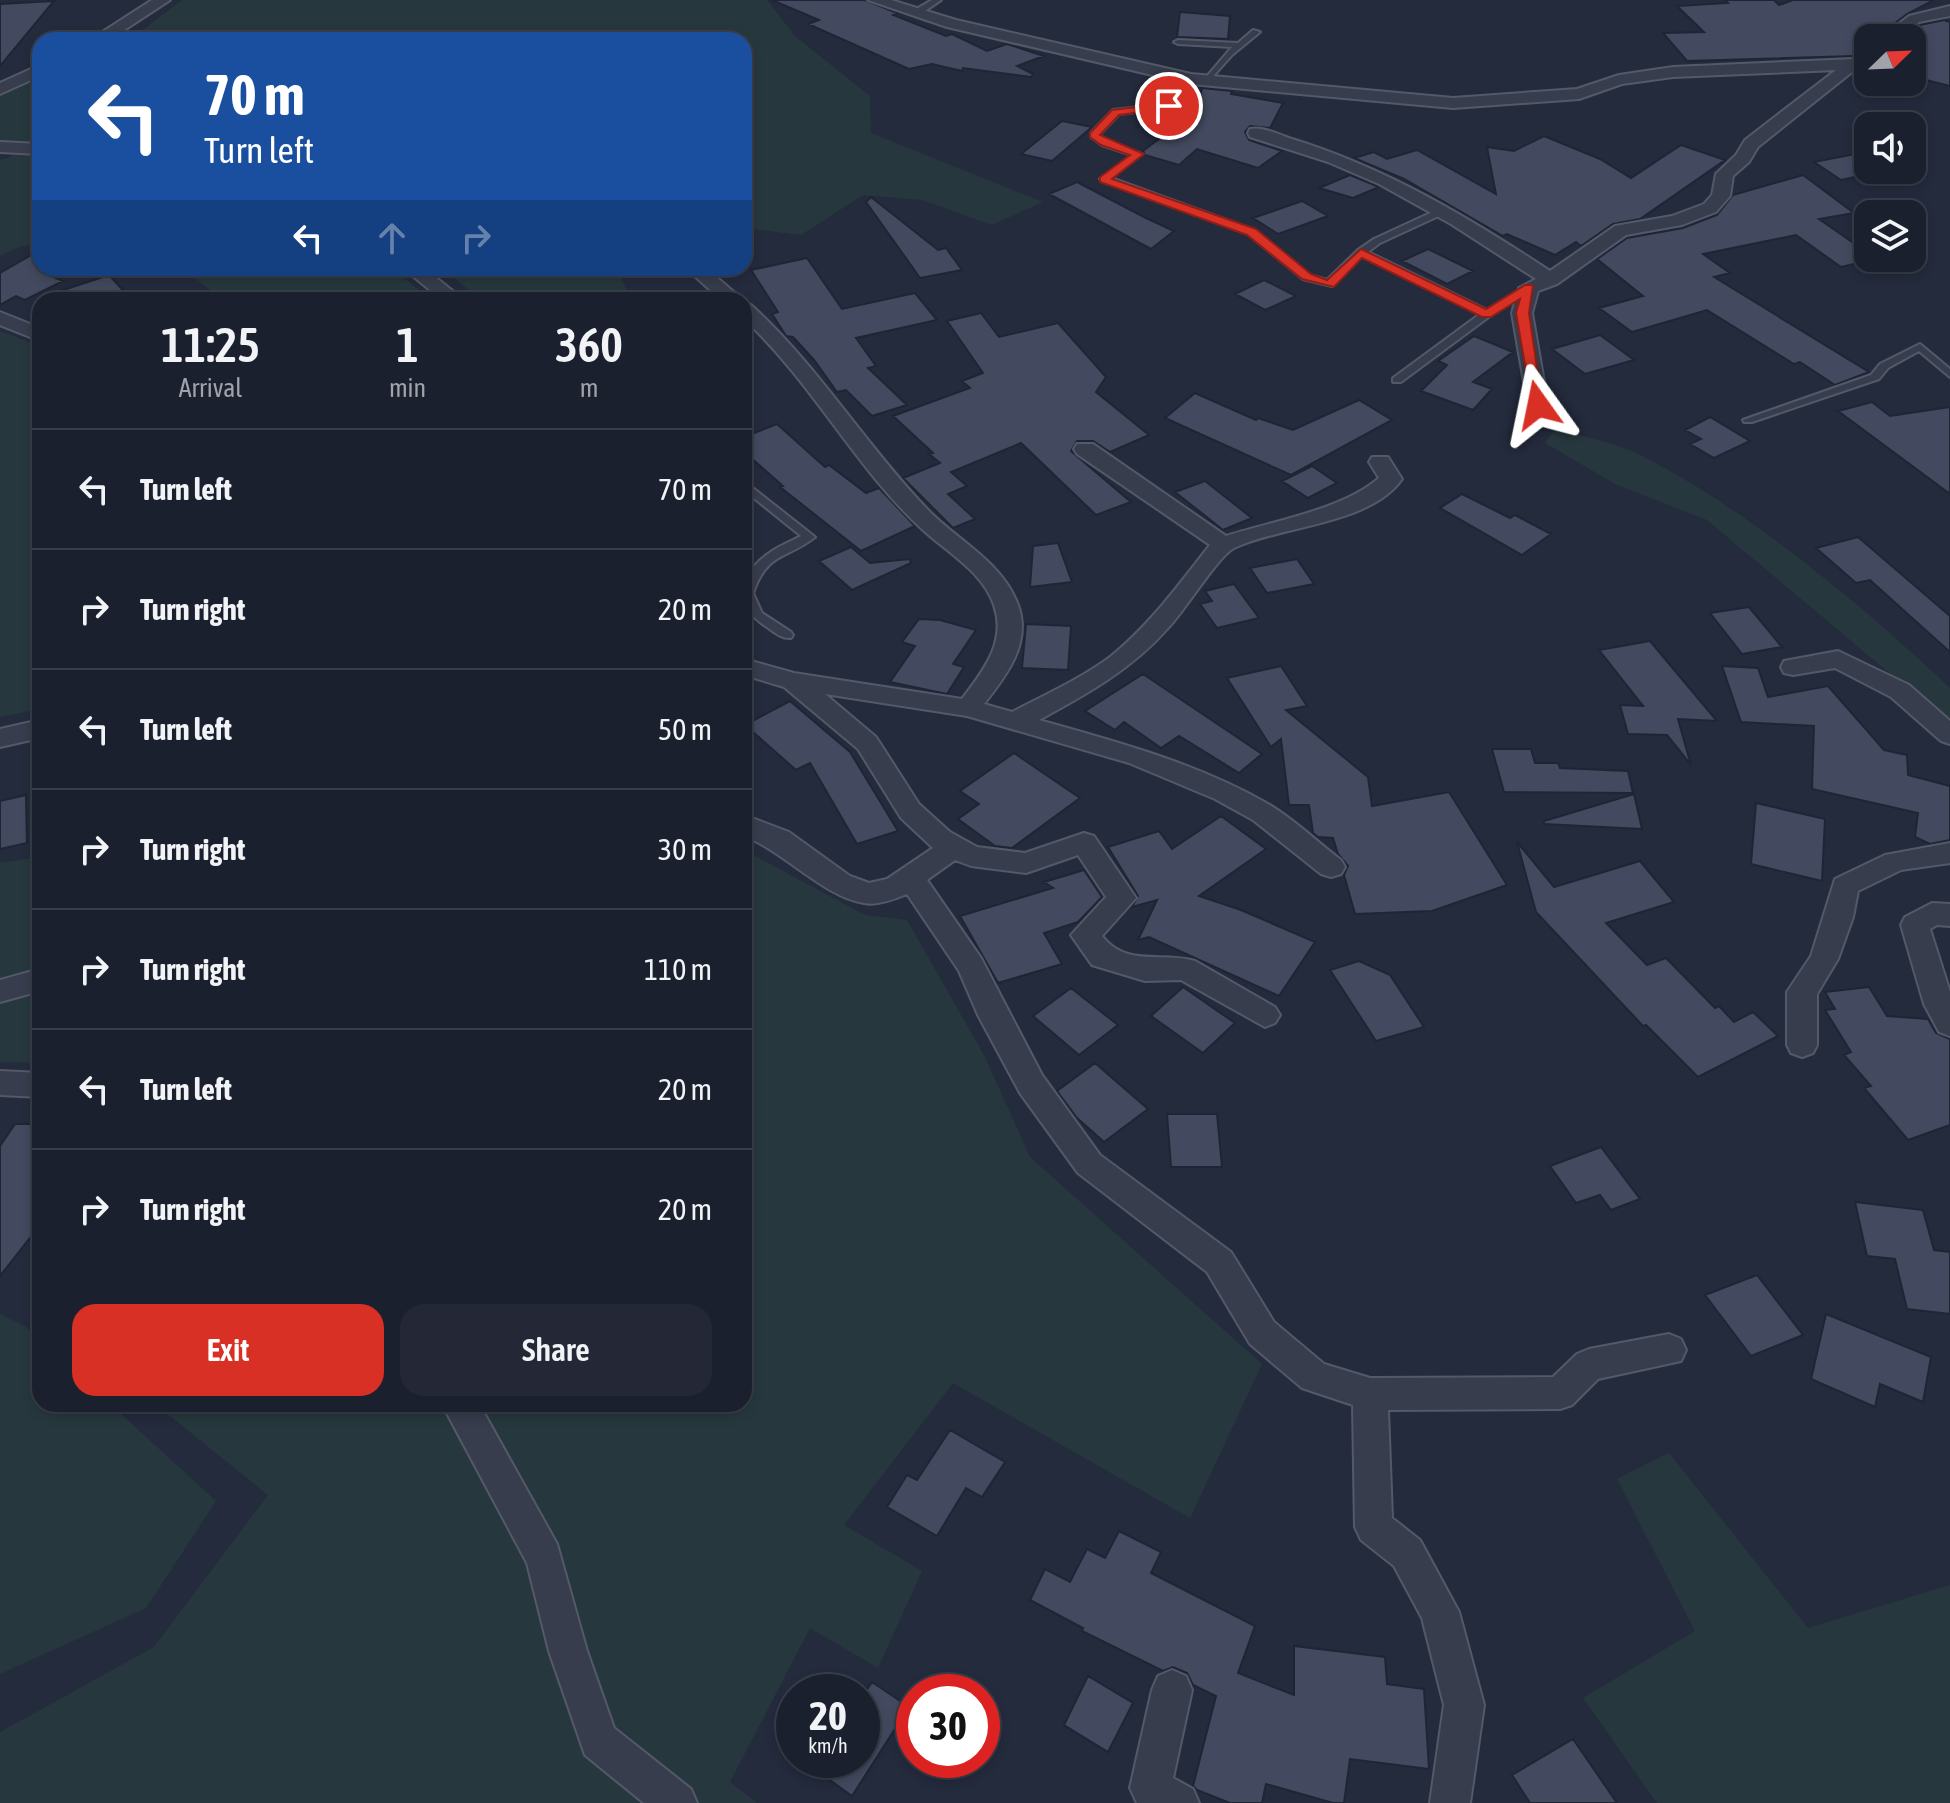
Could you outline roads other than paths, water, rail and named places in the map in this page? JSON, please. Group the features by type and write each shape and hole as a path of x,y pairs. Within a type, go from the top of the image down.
{"street":[{"path":"111,32 162,0"},
{"path":"876,0 1069,53 1199,80 1453,103 1579,94 1619,80 1673,72 1854,59"},
{"path":"1907,24 1914,19 1950,11"},
{"path":"1538,405 1522,313 1529,288 1550,280 1621,230 1676,221 1710,208 1721,196 1725,174 1743,158 1751,144 1854,64"},
{"path":"0,89 32,74"},
{"path":"1256,133 1359,169 1442,211 1550,280"},
{"path":"0,147 32,149"},
{"path":"422,276 444,292"},
{"path":"704,276 724,292"},
{"path":"752,316 774,335 919,514 982,568 1001,597 1010,622 1007,652 968,708"},
{"path":"0,318 32,332"},
{"path":"1085,449 1223,544"},
{"path":"1016,721 1077,689 1119,662 1160,623 1223,544 1351,505 1373,495 1391,479 1380,462"},
{"path":"1793,667 1838,659 1900,691 1950,735"},
{"path":"752,669 793,681 968,708 1138,757 1224,792 1262,813 1331,867"},
{"path":"793,681 867,743 910,811 940,839 954,847 971,856 1026,863 1084,843 1122,898 1085,935 1102,957 1145,970 1185,969 1265,1015"},
{"path":"0,738 32,731"},
{"path":"752,828 779,839 840,883 867,894 895,888 954,847"},
{"path":"1802,1045 1802,992 1824,959 1839,917 1845,886 1876,866 1950,853"},
{"path":"911,879 971,966 993,1015 1031,1084 1089,1164 1219,1262 1262,1333 1314,1377 1370,1394 1560,1393 1589,1365 1669,1350"},
{"path":"1950,915 1932,914 1915,925 1939,1004 1950,1024"},
{"path":"0,991 32,982"},
{"path":"0,1083 32,1085"},
{"path":"1370,1394 1374,1527 1407,1553 1440,1612 1464,1705 1450,1803"},
{"path":"464,1412 544,1557 568,1651 599,1741 677,1803"},
{"path":"1172,1690 1150,1788 1179,1803"}],"lane":[{"path":"916,13 937,0"},
{"path":"1256,32 1199,80 1182,102 1116,112 1094,135 1105,143 1138,154 1104,179 1251,232 1306,277 1329,284 1361,252 1377,241 1442,211"},
{"path":"1178,42 1239,45"},
{"path":"1361,252 1487,314"},
{"path":"1397,380 1487,314 1529,288"},
{"path":"1748,420 1875,377 1884,366 1920,347 1950,374"},
{"path":"752,491 809,537 763,560 752,576"},
{"path":"752,604 757,615 787,635"}]}
